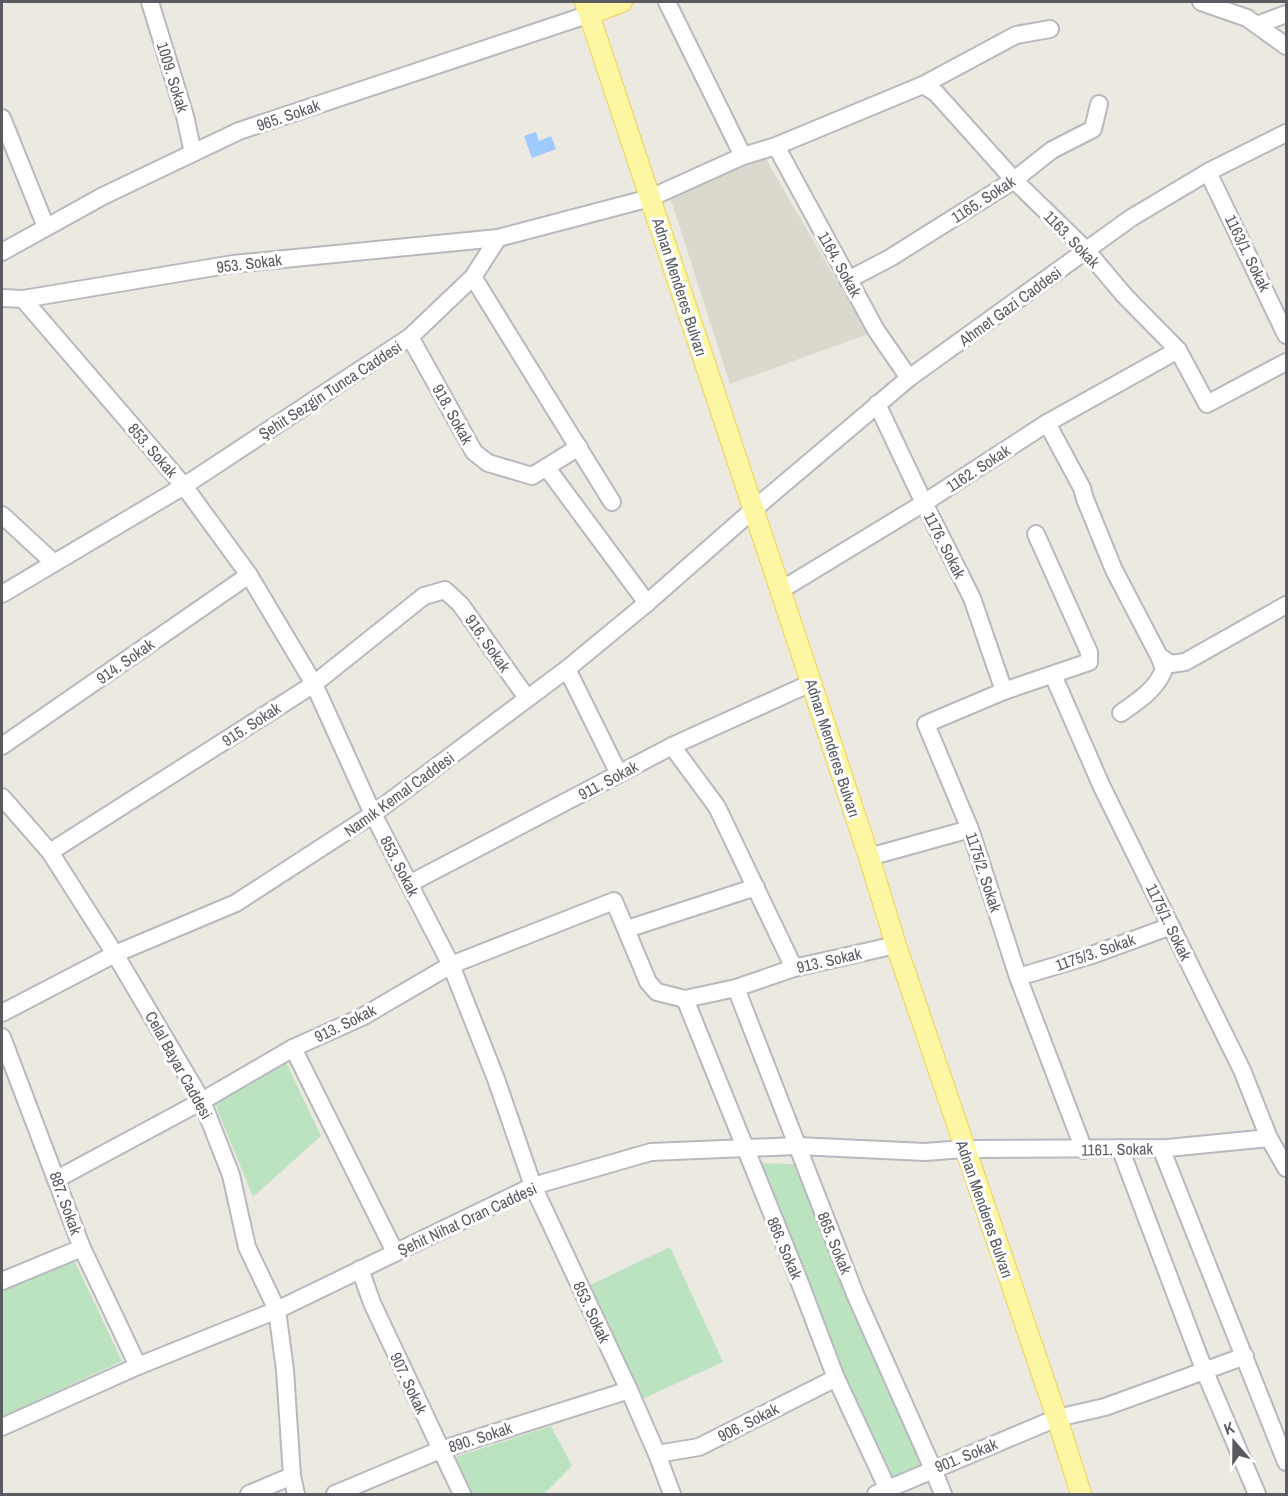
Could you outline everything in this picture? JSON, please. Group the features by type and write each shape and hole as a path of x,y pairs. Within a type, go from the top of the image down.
{"main road":[{"path":"587,8 622,2"},
{"name":"Adnan Menderes Bulvarı","path":"587,8 754,508 896,945 1081,1494"}],"street":[{"name":"1009. Sokak","path":"150,2 185,116 193,153"},
{"path":"667,2 743,156"},
{"path":"1201,2 1247,18 1287,46"},
{"name":"965. Sokak","path":"2,252 103,196 239,131 587,8"},
{"path":"1257,25 1287,14"},
{"path":"498,238 650,198 743,156 776,146 923,85 1016,35 1050,29"},
{"name":"1163. Sokak","path":"923,85 936,93 1014,180 1087,251 1124,295 1178,350 1207,404 1287,362"},
{"name":"1165. Sokak","path":"848,280 890,258 1014,180 1052,150 1093,129 1099,104"},
{"path":"2,118 46,226"},
{"name":"Ahmet Gazi Caddesi","path":"754,508 909,378 1131,218 1208,172 1287,133"},
{"name":"1164. Sokak","path":"776,146 876,330 909,378"},
{"name":"1163/1. Sokak","path":"1208,172 1287,335"},
{"name":"Şehit Sezgin Tunca Caddesi","path":"2,594 184,486 410,337 473,278 498,238"},
{"name":"953. Sokak","path":"2,297 23,299 233,264 498,238"},
{"path":"473,278 612,502"},
{"name":"853. Sokak","path":"23,299 184,486 249,575 314,684 374,814 451,966 496,1079 533,1186 629,1390 672,1494"},
{"name":"918. Sokak","path":"410,337 474,452 488,463 532,476 579,447"},
{"name":"1162. Sokak","path":"781,590 924,503 1047,423 1178,350"},
{"name":"1176. Sokak","path":"877,404 972,598 1004,691"},
{"path":"1047,423 1082,488 1114,570 1164,669 1160,680 1143,697 1121,713"},
{"path":"547,468 647,603"},
{"name":"Namık Kemal Caddesi","path":"2,1014 115,954 236,903 374,814 567,669 647,603 754,508"},
{"path":"2,515 53,562"},
{"name":"1175/2. Sokak","path":"1036,534 1089,652 1089,662 1004,691 926,724 970,829 1018,977 1084,1150"},
{"name":"914. Sokak","path":"2,746 249,575"},
{"name":"915. Sokak","path":"50,852 314,684 424,596 445,590"},
{"name":"916. Sokak","path":"445,590 461,605 527,698"},
{"path":"1159,656 1171,664 1185,662 1287,605"},
{"path":"567,669 619,774"},
{"name":"1175/1. Sokak","path":"1053,675 1102,787 1242,1070 1269,1138 1287,1168"},
{"name":"911. Sokak","path":"410,884 672,746 811,683"},
{"path":"672,746 717,807 794,968"},
{"name":"Celal Bayar Caddesi","path":"2,796 50,852 115,954 202,1101 231,1175 248,1247 277,1310 285,1370 292,1476 296,1494"},
{"path":"869,857 970,829"},
{"path":"627,930 756,887"},
{"name":"913. Sokak","path":"57,1179 202,1101 293,1048 362,1017 451,966 614,901 648,982 657,992 685,999 736,988 794,968 896,945"},
{"name":"1175/3. Sokak","path":"1018,977 1092,955 1171,926"},
{"name":"865. Sokak","path":"736,988 855,1294 943,1494"},
{"name":"866. Sokak","path":"685,999 743,1148 884,1493"},
{"name":"887. Sokak","path":"2,1037 82,1248 138,1366"},
{"path":"293,1048 395,1252"},
{"name":"1161. Sokak","path":"964,1149 1161,1148 1269,1138"},
{"name":"Şehit Nihat Oran Caddesi","path":"2,1427 138,1366 277,1310 533,1186 651,1152 797,1146 925,1152 964,1149"},
{"path":"1120,1148 1205,1372 1257,1494"},
{"path":"1161,1148 1287,1462"},
{"path":"2,1281 82,1248"},
{"name":"907. Sokak","path":"360,1269 372,1303 462,1494"},
{"name":"901. Sokak","path":"884,1493 933,1469 1057,1418 1104,1407 1245,1356"},
{"name":"906. Sokak","path":"657,1455 699,1447 836,1378"},
{"name":"890. Sokak","path":"335,1494 440,1450 629,1390"},
{"path":"249,1494 292,1476"}],"shaded area":[{"path":"764,156 868,334 730,384 669,194"}],"green space":[{"path":"285,1060 321,1136 253,1197 215,1104"},
{"path":"757,1163 795,1164 875,1351 928,1465 891,1483 839,1372"},
{"path":"670,1247 723,1362 640,1400 590,1285"},
{"path":"74,1260 122,1361 2,1417 2,1290"},
{"path":"551,1426 572,1466 544,1494 472,1494 455,1457"}],"water":[{"path":"536,132 539,141 551,136 556,149 532,158 524,136"}]}
